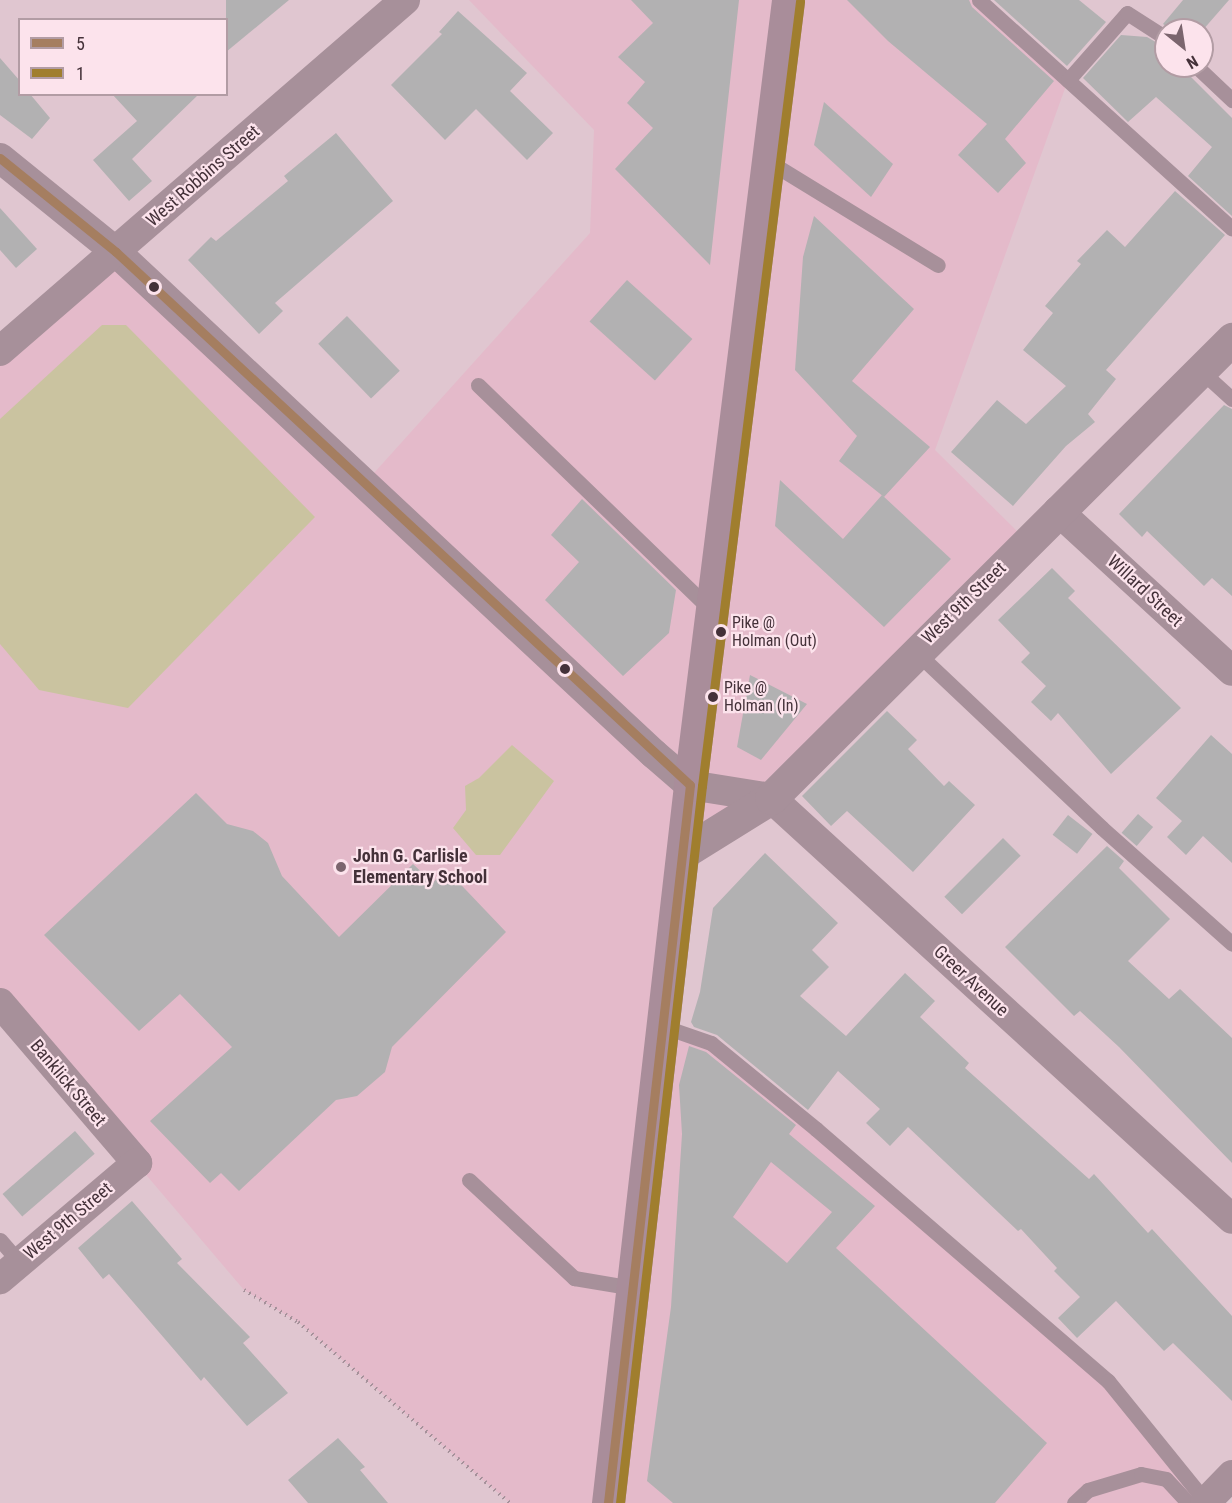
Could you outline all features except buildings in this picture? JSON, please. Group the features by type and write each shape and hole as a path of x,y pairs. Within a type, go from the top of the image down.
{"main road":[{"path":"608,1503 665,1027 690,785 714,612 788,0"}],"street":[{"name":"West Robbins Street","path":"0,351 405,0"},
{"path":"0,158 116,252 690,785 771,798"},
{"name":"West 9th Street","path":"684,852 771,798 915,651 1232,339"},
{"name":"Willard Street","path":"1058,511 1232,671"},
{"name":"Greer Avenue","path":"771,798 1232,1219"},
{"name":"Banklick Street","path":"0,1003 137,1163"},
{"name":"West 9th Street","path":"10,1271 137,1163"},
{"path":"1202,1503 1232,1475"}],"lane":[{"path":"979,0 1232,229"},
{"path":"1068,80 1127,13 1154,30"},
{"path":"1209,78 1232,100"},
{"path":"768,162 938,265"},
{"path":"1200,370 1232,399"},
{"path":"478,384 714,612"},
{"path":"915,651 1102,828 1232,944"},
{"path":"665,1027 711,1043 816,1129 1108,1381 1202,1503"},
{"path":"469,1180 574,1278 634,1288"},
{"path":"0,1240 10,1271"},
{"path":"1074,1503 1088,1490 1141,1474 1166,1479 1202,1503"}],"path":[{"path":"244,1290 298,1322 510,1503"}],"shaded area":[{"path":"469,0 979,0 1068,80 935,450 1027,541 915,651 684,852 665,1027 711,1043 1108,1381 1205,1503 510,1503 298,1322 244,1290 0,1003 0,351 116,252 365,483 590,233 594,130"},
{"path":"102,325 126,325 315,517 128,708 39,690 0,644 0,419"},
{"path":"512,745 554,781 500,855 476,855 453,828 466,810 465,786 479,778"}],"transit line":[{"name":"1","path":"620,1503 702,786 800,1"},
{"name":"5","path":"0,158 116,252 690,785 608,1503"}],"place":[{"name":"Pike @ Holman (Out)","path":"721,632"},
{"name":"Pike @ Holman (In)","path":"713,697"},
{"name":"John G. Carlisle Elementary School","path":"341,867"}]}
